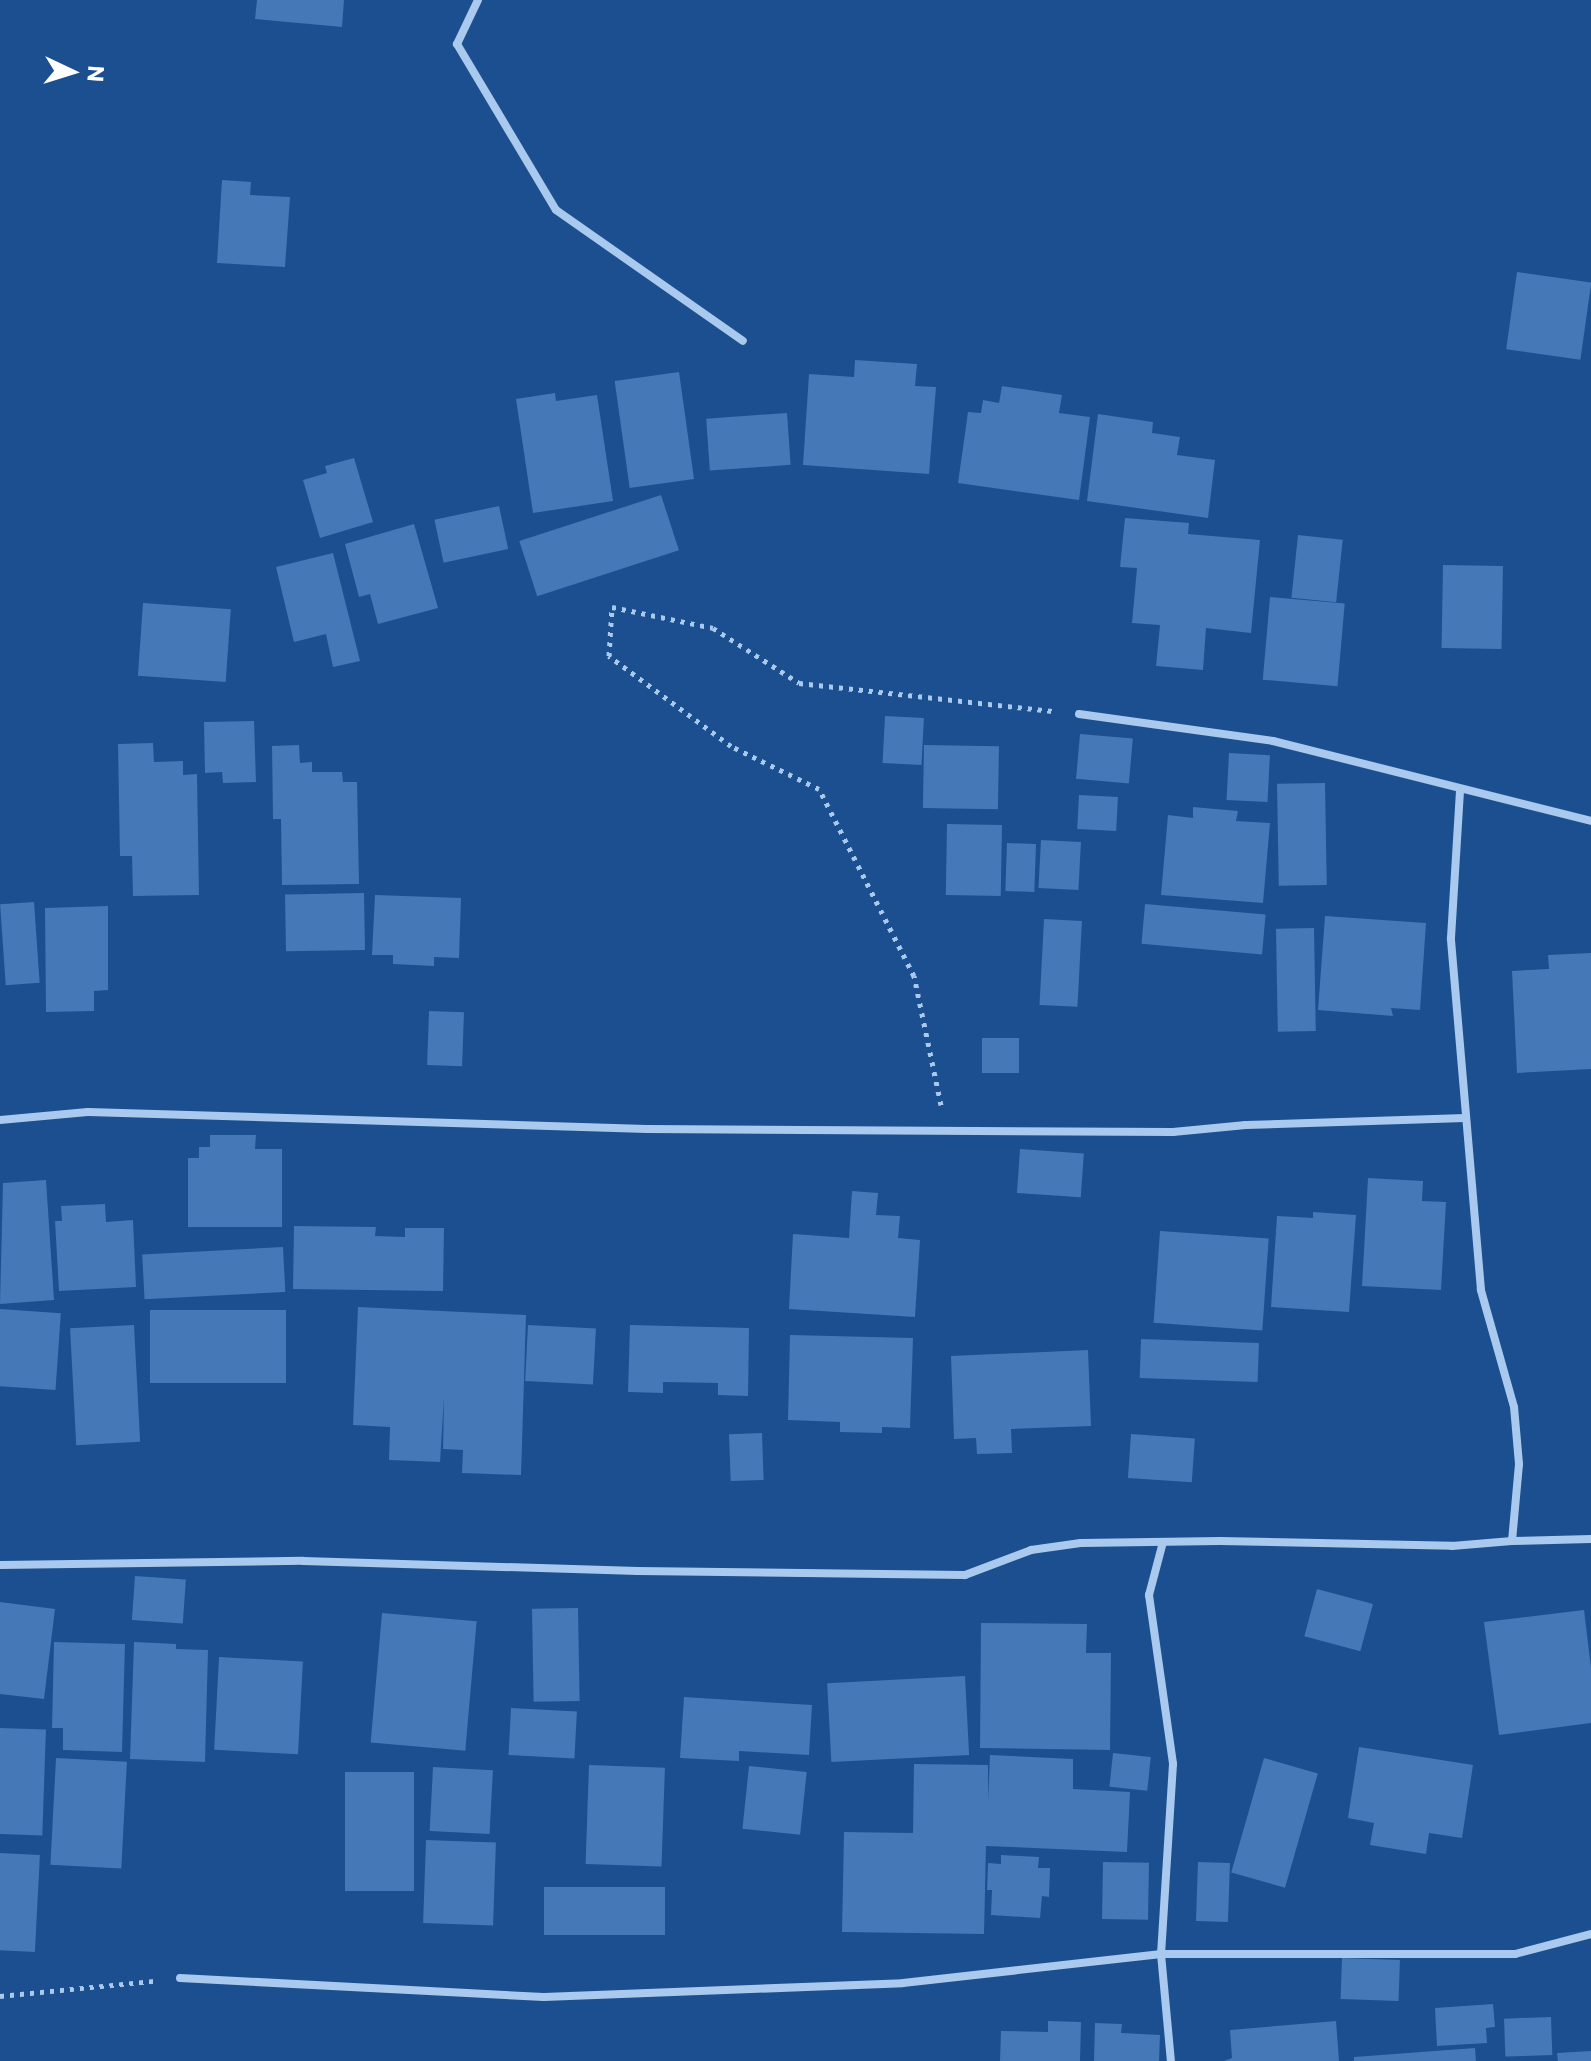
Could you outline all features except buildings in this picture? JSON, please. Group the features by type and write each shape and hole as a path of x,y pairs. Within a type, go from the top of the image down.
{"street":[{"path":"478,0 457,44 556,210 743,341"},
{"path":"1079,714 1273,741 1591,821"},
{"path":"1460,790 1451,938 1481,1290 1514,1407 1519,1464 1512,1541"},
{"path":"0,1120 88,1112 647,1129 1173,1132 1246,1125 1465,1118"},
{"path":"0,1565 303,1561 638,1571 965,1575 1031,1550 1081,1543 1452,1546 1591,1539"},
{"path":"1163,1542 1149,1595 1173,1764 1161,1954 1171,2061"},
{"path":"180,1978 544,1997 903,1983 1161,1954 1515,1954 1591,1934"}],"path":[{"path":"947,1130 914,976 819,789 731,746 609,656 612,607 713,628 799,683 1079,714"},
{"path":"0,1996 180,1978"}]}
